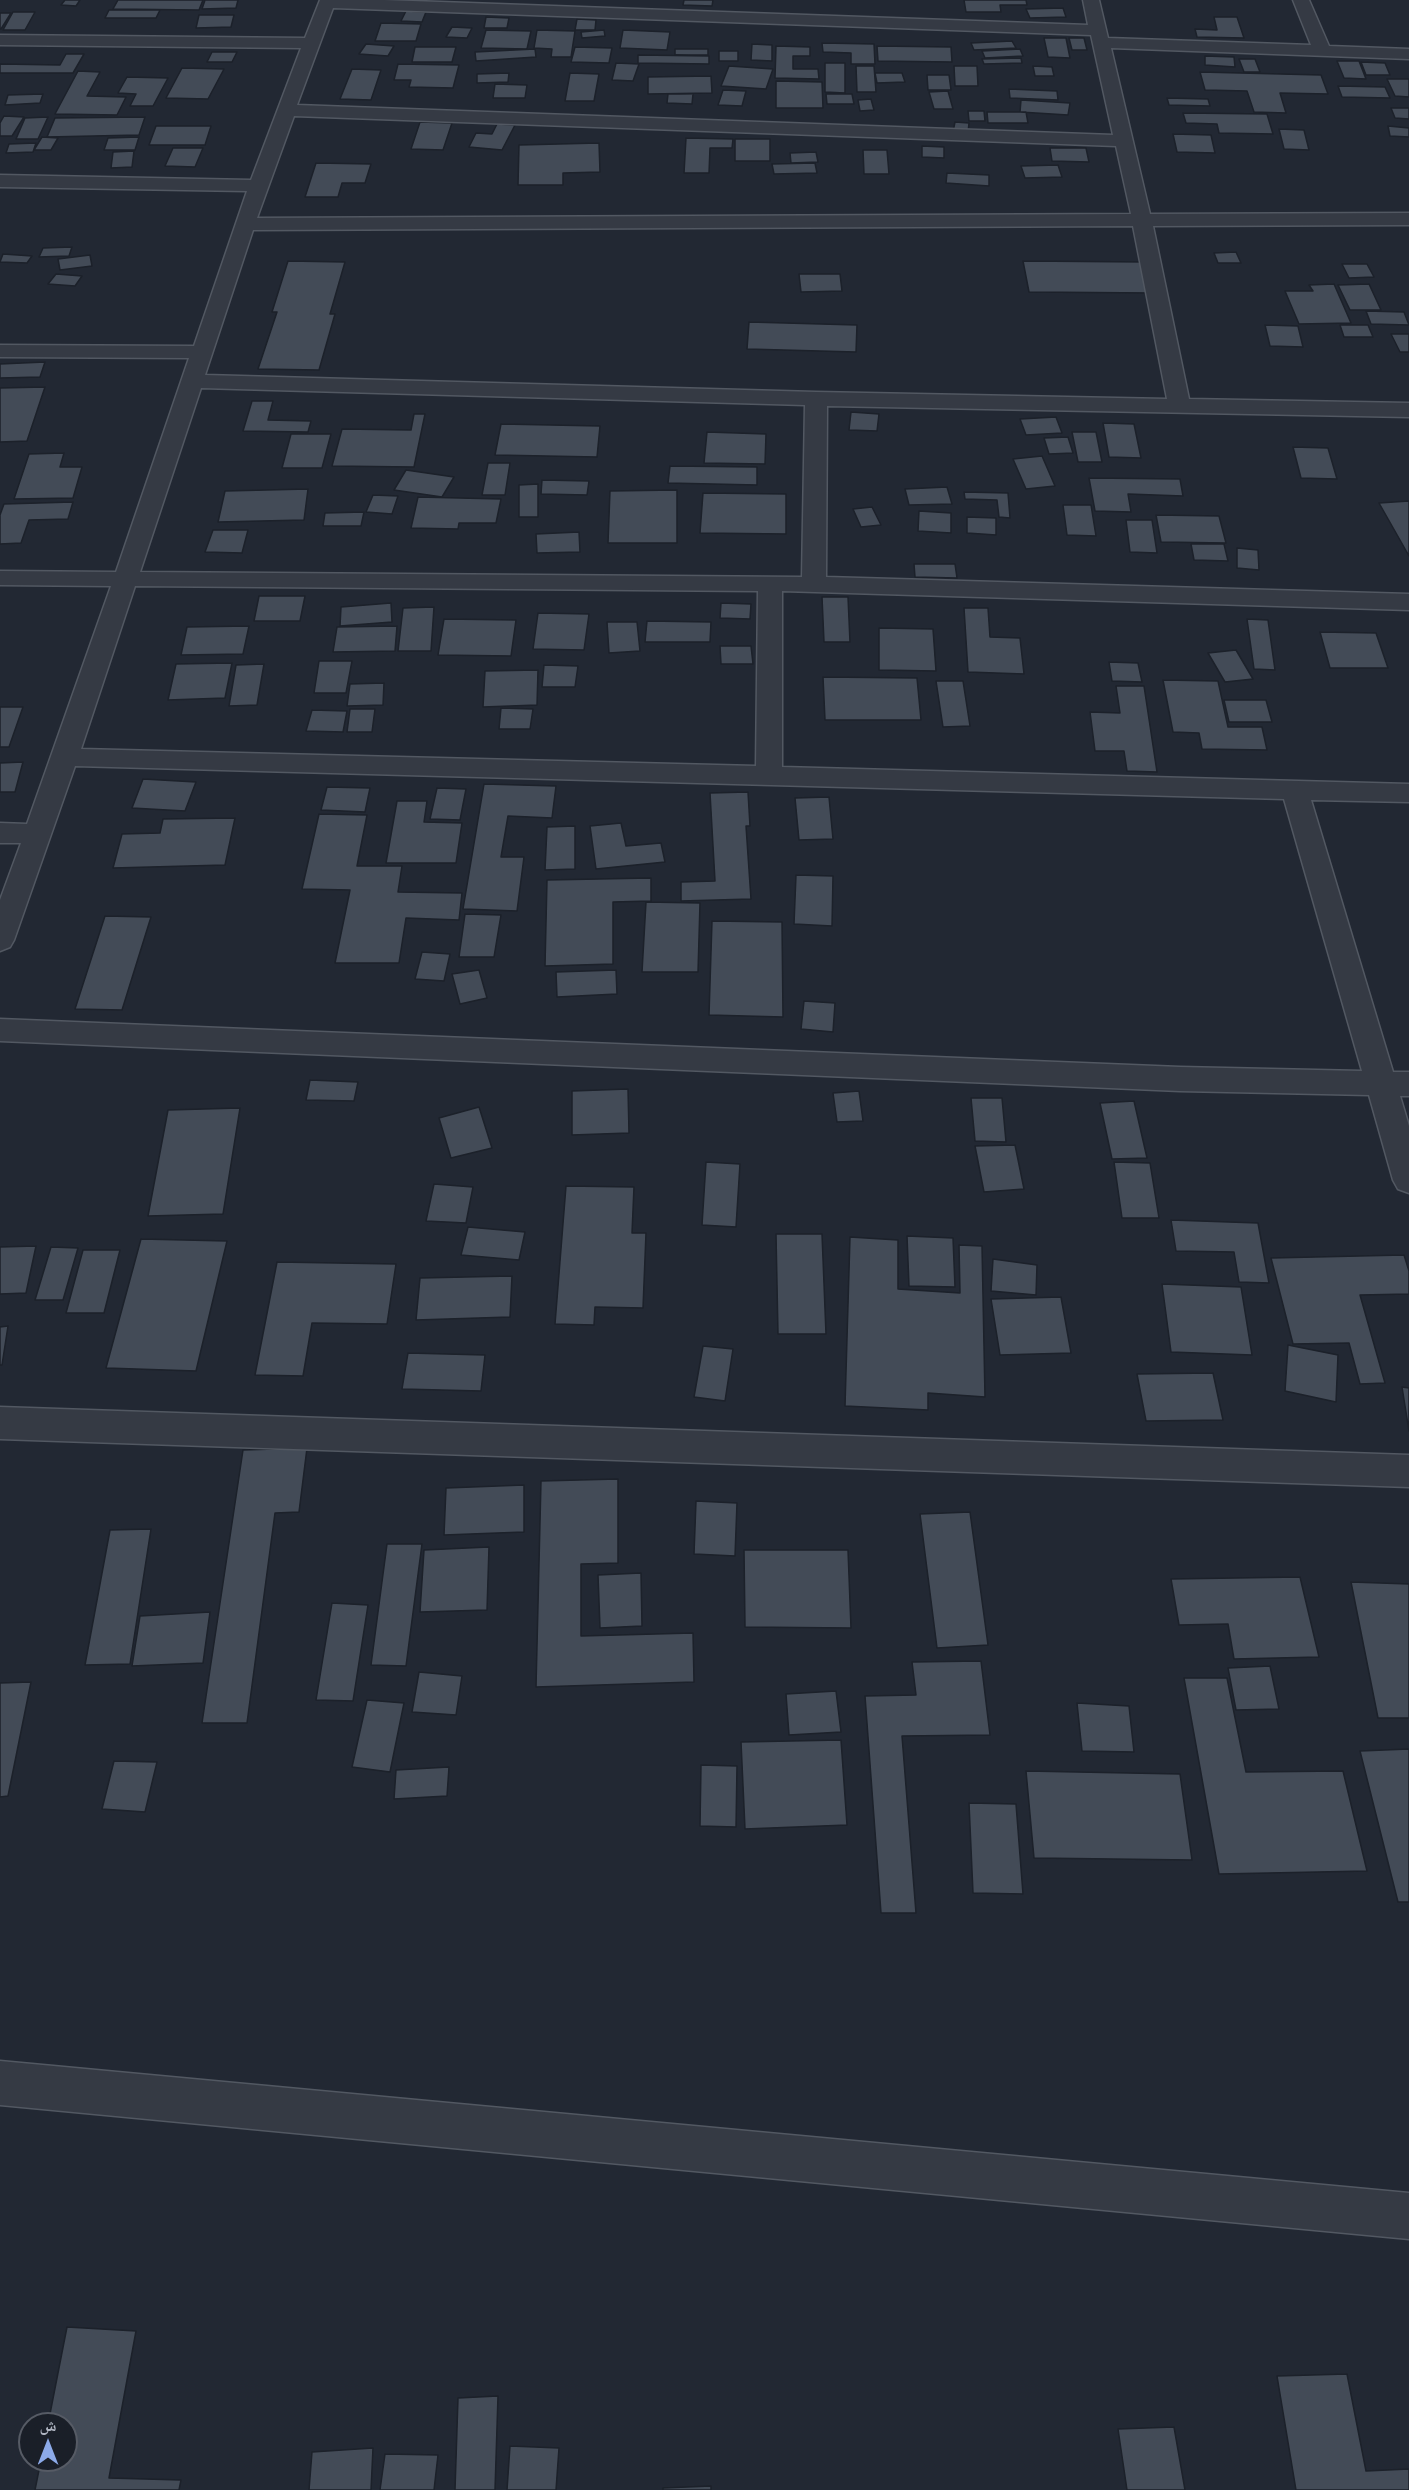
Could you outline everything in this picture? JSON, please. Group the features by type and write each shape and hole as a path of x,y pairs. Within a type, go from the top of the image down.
{"street":[{"path":"1091,0 1125,141 1179,405"},
{"path":"1301,0 1322,50"},
{"path":"0,940 194,381 258,186 289,110 327,2 1100,37 1409,54"},
{"path":"0,40 311,44"},
{"path":"289,110 1125,141"},
{"path":"0,181 258,186"},
{"path":"247,224 1409,219"},
{"path":"0,351 203,352"},
{"path":"194,381 816,399 1409,410"},
{"path":"814,584 816,399"},
{"path":"0,578 770,583 1409,602"},
{"path":"769,776 770,583"},
{"path":"65,757 1409,794"},
{"path":"1295,791 1394,1084 1409,1180"},
{"path":"0,833 37,834"},
{"path":"0,1030 1156,1078 1394,1084"},
{"path":"0,1423 1409,1471"},
{"path":"0,2084 1409,2216"}],"building":[{"path":"65,0 80,0 76,6 61,5"},
{"path":"118,0 203,0 199,10 113,9"},
{"path":"205,0 238,0 236,8 202,9"},
{"path":"684,0 713,0 712,6 683,5"},
{"path":"964,0 1026,0 1027,5 1000,5 1001,12 966,12"},
{"path":"1063,8 1066,17 1030,18 1026,9"},
{"path":"109,10 160,10 156,18 105,18"},
{"path":"406,11 426,12 422,22 401,21"},
{"path":"13,12 35,12 25,30 3,30"},
{"path":"0,13 11,13 1,29 0,29"},
{"path":"199,15 234,15 231,27 196,28"},
{"path":"486,17 509,18 507,28 484,28"},
{"path":"1214,17 1237,17 1244,38 1197,37 1195,29 1217,30"},
{"path":"577,19 596,20 595,30 575,30"},
{"path":"381,23 421,24 416,41 375,41"},
{"path":"452,27 472,28 467,38 446,37"},
{"path":"486,30 531,31 527,49 481,48"},
{"path":"537,30 575,31 571,57 551,57 552,49 534,48"},
{"path":"604,30 605,36 582,38 581,32"},
{"path":"623,30 670,32 667,50 620,48"},
{"path":"1044,38 1066,38 1070,58 1048,57"},
{"path":"1069,38 1084,38 1087,50 1072,50"},
{"path":"1012,41 1016,48 974,50 971,43"},
{"path":"822,43 874,44 875,64 851,64 851,53 823,52"},
{"path":"366,44 394,46 388,56 359,54"},
{"path":"752,44 772,45 772,61 751,60"},
{"path":"776,46 810,47 810,56 793,56 793,69 818,69 819,79 775,78"},
{"path":"877,46 951,47 952,62 878,61"},
{"path":"415,47 456,47 452,62 412,62"},
{"path":"575,47 612,48 609,63 571,62"},
{"path":"535,49 536,57 476,61 475,52"},
{"path":"675,49 708,49 708,55 675,55"},
{"path":"1020,49 1023,56 985,58 982,51"},
{"path":"719,51 738,51 738,61 719,61"},
{"path":"212,52 237,52 232,62 207,62"},
{"path":"66,54 84,54 73,73 0,73 0,64 60,65"},
{"path":"638,55 709,56 709,64 638,63"},
{"path":"1205,56 1234,57 1235,67 1205,65"},
{"path":"1021,58 1022,63 984,64 982,59"},
{"path":"1239,59 1255,59 1260,72 1244,72"},
{"path":"1337,61 1359,61 1366,79 1344,78"},
{"path":"1361,62 1385,63 1390,75 1366,75"},
{"path":"616,63 639,64 633,81 612,80"},
{"path":"825,63 845,63 845,93 825,92"},
{"path":"398,64 459,65 453,88 409,87 411,80 394,80"},
{"path":"729,66 773,69 766,89 721,86"},
{"path":"856,66 874,66 876,92 857,92"},
{"path":"954,66 977,66 978,86 955,86"},
{"path":"1033,66 1052,67 1054,76 1035,76"},
{"path":"182,68 224,69 208,99 166,98"},
{"path":"352,69 381,70 371,100 340,99"},
{"path":"78,71 100,72 87,96 126,97 117,115 55,114"},
{"path":"1200,72 1321,75 1328,94 1280,93 1286,113 1254,112 1247,91 1205,90"},
{"path":"509,73 508,82 477,83 477,74"},
{"path":"570,73 599,74 594,101 565,101"},
{"path":"875,73 902,73 905,82 877,83"},
{"path":"927,75 949,75 951,90 928,90"},
{"path":"711,76 712,93 648,94 648,77"},
{"path":"127,77 168,78 153,106 130,106 136,94 118,93"},
{"path":"1387,79 1409,79 1409,97 1395,96"},
{"path":"776,81 822,82 823,108 776,108"},
{"path":"495,84 527,85 525,98 493,98"},
{"path":"1338,86 1385,87 1390,98 1342,97"},
{"path":"1009,89 1057,91 1058,100 1010,98"},
{"path":"723,90 746,91 742,106 718,105"},
{"path":"948,91 953,109 934,109 929,92"},
{"path":"43,94 40,103 5,105 8,95"},
{"path":"668,94 693,94 692,104 667,103"},
{"path":"826,94 852,94 854,104 827,104"},
{"path":"1167,98 1208,99 1210,106 1169,105"},
{"path":"871,99 874,110 860,111 858,100"},
{"path":"1021,100 1070,103 1068,115 1020,112"},
{"path":"1391,108 1409,108 1409,119 1395,118"},
{"path":"968,111 984,111 985,121 969,121"},
{"path":"987,112 1026,112 1028,123 988,123"},
{"path":"1183,113 1267,114 1273,134 1219,133 1217,124 1186,123"},
{"path":"4,116 24,117 12,136 0,136 0,123"},
{"path":"48,117 38,139 16,139 25,118"},
{"path":"145,117 139,135 47,137 55,118"},
{"path":"420,122 452,123 443,150 411,149"},
{"path":"955,122 969,123 968,133 953,132"},
{"path":"497,124 515,125 502,150 469,147 476,133 492,134"},
{"path":"156,126 211,126 205,145 149,145"},
{"path":"1388,126 1409,128 1409,137 1390,136"},
{"path":"1279,129 1304,130 1309,150 1284,149"},
{"path":"1173,134 1211,135 1215,153 1177,152"},
{"path":"42,137 58,138 51,150 34,150"},
{"path":"139,137 135,150 104,150 108,138"},
{"path":"686,138 733,139 732,148 710,148 709,173 684,173"},
{"path":"735,139 770,139 770,161 735,161"},
{"path":"36,143 33,152 6,153 9,144"},
{"path":"599,143 600,172 563,173 563,185 518,185 519,145"},
{"path":"922,146 944,147 944,158 922,157"},
{"path":"173,148 203,148 195,167 165,166"},
{"path":"1050,148 1086,148 1089,162 1052,161"},
{"path":"863,150 887,150 889,174 864,174"},
{"path":"134,151 132,167 111,168 113,152"},
{"path":"816,152 818,162 791,163 790,153"},
{"path":"316,163 371,164 365,183 342,183 338,197 305,197"},
{"path":"815,163 817,173 774,174 772,164"},
{"path":"1058,165 1062,177 1025,178 1021,166"},
{"path":"947,173 989,175 989,186 946,183"},
{"path":"72,247 69,256 39,257 43,248"},
{"path":"1236,252 1241,263 1218,263 1214,253"},
{"path":"3,254 32,256 27,263 0,262"},
{"path":"90,255 92,266 60,270 58,259"},
{"path":"288,261 345,262 330,314 335,314 319,370 258,369 277,312 272,312"},
{"path":"1023,261 1145,262 1153,293 1029,292"},
{"path":"1342,264 1367,264 1374,277 1349,278"},
{"path":"56,274 82,276 75,286 48,284"},
{"path":"799,274 840,274 842,291 801,292"},
{"path":"1334,284 1351,323 1299,324 1285,291 1313,291 1309,285"},
{"path":"1369,284 1381,310 1350,310 1338,285"},
{"path":"1366,311 1404,312 1409,325 1371,324"},
{"path":"749,322 857,325 856,352 747,349"},
{"path":"1265,325 1298,326 1303,347 1270,346"},
{"path":"1340,325 1368,325 1373,337 1344,337"},
{"path":"1391,334 1409,334 1409,352 1400,352"},
{"path":"45,362 40,377 0,378 0,364"},
{"path":"45,387 27,441 0,442 0,388"},
{"path":"252,401 273,401 268,420 311,421 308,432 243,431"},
{"path":"851,412 879,414 877,431 849,430"},
{"path":"414,414 425,414 414,467 332,466 342,429 411,430"},
{"path":"1056,417 1062,433 1026,435 1020,419"},
{"path":"1103,423 1134,424 1141,458 1109,457"},
{"path":"501,424 600,426 597,457 495,455"},
{"path":"707,432 766,434 765,464 704,463"},
{"path":"1072,432 1096,432 1102,462 1078,462"},
{"path":"291,434 331,434 322,468 282,468"},
{"path":"1068,437 1073,453 1049,454 1044,438"},
{"path":"1293,447 1328,448 1337,479 1301,478"},
{"path":"64,453 60,467 82,467 73,498 14,499 29,454"},
{"path":"1042,456 1055,486 1026,489 1013,459"},
{"path":"488,463 510,463 505,495 482,495"},
{"path":"670,466 757,467 757,485 668,483"},
{"path":"406,470 454,477 442,497 394,490"},
{"path":"1089,478 1180,479 1183,496 1128,494 1131,512 1095,511"},
{"path":"542,480 589,481 587,495 541,494"},
{"path":"538,484 538,517 519,517 519,485"},
{"path":"947,487 952,504 909,505 905,489"},
{"path":"308,489 304,520 218,522 225,491"},
{"path":"677,490 677,543 608,543 610,491"},
{"path":"964,492 1008,493 1010,518 999,517 997,500 965,499"},
{"path":"703,493 786,494 786,534 700,533"},
{"path":"373,495 398,496 392,514 366,512"},
{"path":"418,497 501,499 496,523 459,523 458,529 411,528"},
{"path":"1409,501 1409,556 1379,503"},
{"path":"73,502 68,519 29,520 21,543 0,544 0,515 4,504"},
{"path":"1063,505 1091,505 1096,536 1067,535"},
{"path":"872,507 881,525 861,527 853,509"},
{"path":"919,511 951,513 951,533 918,531"},
{"path":"364,512 361,526 323,526 325,513"},
{"path":"1156,515 1219,516 1226,543 1161,542"},
{"path":"967,517 996,518 996,535 967,533"},
{"path":"1126,520 1152,520 1157,553 1130,552"},
{"path":"213,530 248,530 242,553 205,552"},
{"path":"579,532 580,552 537,553 536,534"},
{"path":"1191,544 1224,544 1228,561 1194,560"},
{"path":"1237,548 1258,550 1259,570 1237,568"},
{"path":"914,564 955,564 957,578 915,577"},
{"path":"259,596 305,596 300,621 254,621"},
{"path":"822,597 848,597 850,642 824,642"},
{"path":"391,603 392,622 340,626 341,607"},
{"path":"721,603 751,604 750,619 720,618"},
{"path":"434,607 431,651 398,651 403,608"},
{"path":"964,608 988,608 990,637 1020,638 1024,674 968,672"},
{"path":"538,613 589,614 584,650 533,649"},
{"path":"444,619 516,620 511,656 438,655"},
{"path":"1247,619 1268,620 1275,670 1254,669"},
{"path":"647,621 711,622 710,642 645,642"},
{"path":"607,622 637,622 640,651 609,653"},
{"path":"249,626 243,654 181,655 187,627"},
{"path":"397,626 395,651 333,652 337,627"},
{"path":"879,628 933,629 936,671 879,670"},
{"path":"1320,632 1376,633 1388,668 1330,668"},
{"path":"720,646 751,646 753,664 721,664"},
{"path":"1236,650 1253,679 1225,682 1208,653"},
{"path":"319,661 352,661 346,693 314,693"},
{"path":"1109,662 1138,663 1142,682 1112,681"},
{"path":"232,663 225,698 168,700 176,664"},
{"path":"264,664 257,705 229,706 236,665"},
{"path":"544,665 578,666 575,687 542,687"},
{"path":"538,670 537,705 483,707 485,671"},
{"path":"823,677 917,678 921,720 825,720"},
{"path":"1163,680 1218,681 1228,727 1262,727 1267,750 1202,749 1199,733 1173,732"},
{"path":"936,681 963,681 970,726 943,727"},
{"path":"384,683 383,705 347,706 350,684"},
{"path":"1116,686 1144,686 1157,772 1127,771 1124,751 1095,751 1090,712 1120,713"},
{"path":"1224,700 1266,700 1272,722 1229,722"},
{"path":"0,707 23,707 9,747 0,747"},
{"path":"501,708 533,709 530,729 499,729"},
{"path":"350,709 375,709 372,732 347,732"},
{"path":"312,710 347,711 343,732 306,731"},
{"path":"23,762 15,792 0,792 0,763"},
{"path":"143,779 196,782 185,811 132,808"},
{"path":"484,784 556,786 552,818 508,816 501,857 524,857 517,911 463,909"},
{"path":"327,787 370,788 365,812 321,810"},
{"path":"437,788 466,789 460,820 430,819"},
{"path":"748,792 750,826 746,826 751,899 681,901 681,882 715,881 710,793"},
{"path":"829,797 833,839 799,840 795,798"},
{"path":"397,801 427,801 424,822 462,823 456,863 386,863"},
{"path":"319,814 367,815 357,866 402,866 398,892 462,893 459,920 406,918 399,963 335,963 350,890 302,889"},
{"path":"235,818 225,865 113,868 122,834 160,833 163,819"},
{"path":"621,823 626,846 661,843 665,862 596,869 590,826"},
{"path":"575,826 575,869 545,870 547,827"},
{"path":"796,875 833,876 832,926 794,924"},
{"path":"651,878 651,901 613,902 613,964 545,966 547,880"},
{"path":"646,902 700,903 698,972 642,972"},
{"path":"465,914 501,915 494,957 459,957"},
{"path":"105,916 151,917 122,1010 75,1009"},
{"path":"712,921 782,922 783,1017 709,1015"},
{"path":"422,952 450,954 444,981 415,979"},
{"path":"479,970 487,998 460,1004 452,974"},
{"path":"616,970 617,994 557,997 556,972"},
{"path":"804,1001 835,1003 833,1032 801,1029"},
{"path":"310,1080 358,1082 354,1101 306,1100"},
{"path":"628,1089 629,1133 572,1135 572,1091"},
{"path":"859,1091 863,1121 837,1122 833,1093"},
{"path":"971,1098 1002,1098 1006,1142 975,1141"},
{"path":"1134,1101 1147,1158 1112,1159 1100,1103"},
{"path":"479,1107 492,1148 451,1158 439,1118"},
{"path":"240,1108 223,1214 148,1216 168,1110"},
{"path":"1015,1145 1024,1189 984,1192 975,1146"},
{"path":"706,1162 740,1164 736,1227 702,1225"},
{"path":"1114,1162 1150,1163 1159,1218 1122,1218"},
{"path":"434,1184 473,1187 466,1223 426,1221"},
{"path":"566,1186 634,1187 632,1233 646,1233 643,1308 595,1307 594,1325 555,1324"},
{"path":"1171,1220 1258,1223 1269,1283 1239,1282 1234,1252 1176,1251"},
{"path":"468,1227 525,1232 519,1260 461,1255"},
{"path":"776,1234 822,1234 826,1334 778,1334"},
{"path":"907,1236 953,1238 955,1287 909,1286"},
{"path":"850,1237 898,1240 898,1289 960,1293 959,1245 982,1246 985,1397 928,1393 928,1410 845,1406"},
{"path":"141,1239 227,1241 196,1371 106,1368"},
{"path":"36,1246 26,1293 0,1294 0,1247"},
{"path":"51,1247 78,1248 63,1300 35,1300"},
{"path":"83,1250 120,1250 104,1313 66,1313"},
{"path":"1404,1255 1409,1271 1409,1294 1360,1295 1385,1383 1360,1384 1349,1343 1293,1344 1271,1258"},
{"path":"993,1259 1037,1265 1036,1295 991,1291"},
{"path":"277,1262 396,1264 387,1324 312,1323 303,1376 255,1375"},
{"path":"512,1276 510,1317 416,1320 420,1278"},
{"path":"1162,1284 1241,1287 1252,1355 1171,1352"},
{"path":"1061,1297 1071,1353 1000,1355 991,1299"},
{"path":"8,1326 2,1365 0,1365 0,1327"},
{"path":"1288,1345 1338,1355 1336,1402 1285,1391"},
{"path":"703,1346 733,1349 725,1401 694,1397"},
{"path":"408,1353 485,1355 481,1391 402,1389"},
{"path":"1213,1373 1223,1420 1146,1421 1137,1374"},
{"path":"1402,1387 1409,1388 1409,1431"},
{"path":"307,1448 299,1512 275,1513 247,1723 202,1723 243,1450"},
{"path":"618,1479 618,1563 581,1564 581,1636 693,1633 694,1682 536,1687 541,1481"},
{"path":"524,1485 524,1532 444,1535 446,1488"},
{"path":"696,1501 737,1503 735,1556 694,1554"},
{"path":"970,1512 988,1645 937,1648 920,1514"},
{"path":"151,1529 130,1664 85,1665 110,1530"},
{"path":"387,1544 422,1544 406,1666 371,1665"},
{"path":"489,1547 487,1610 420,1612 424,1550"},
{"path":"744,1550 848,1550 851,1628 745,1627"},
{"path":"641,1573 642,1626 600,1628 598,1575"},
{"path":"1300,1577 1319,1657 1234,1659 1228,1624 1179,1625 1171,1579"},
{"path":"1351,1582 1409,1584 1409,1718 1378,1718"},
{"path":"332,1603 368,1605 353,1701 316,1700"},
{"path":"210,1612 203,1663 132,1666 140,1616"},
{"path":"981,1661 990,1735 902,1736 916,1913 881,1913 865,1696 916,1695 912,1662"},
{"path":"1270,1666 1279,1709 1236,1710 1228,1668"},
{"path":"419,1672 462,1676 456,1715 412,1712"},
{"path":"1184,1678 1227,1678 1246,1772 1343,1771 1367,1871 1219,1874"},
{"path":"31,1682 8,1796 0,1797 0,1683"},
{"path":"836,1691 841,1732 789,1735 786,1694"},
{"path":"367,1700 404,1703 390,1772 352,1767"},
{"path":"1077,1703 1129,1706 1134,1752 1082,1751"},
{"path":"841,1740 847,1825 745,1829 741,1742"},
{"path":"1409,1749 1409,1902 1398,1902 1360,1751"},
{"path":"114,1761 157,1762 145,1812 102,1809"},
{"path":"701,1765 737,1766 736,1827 700,1826"},
{"path":"449,1767 447,1796 394,1799 396,1770"},
{"path":"1026,1771 1180,1774 1192,1860 1034,1858"},
{"path":"969,1803 1016,1804 1023,1894 973,1893"},
{"path":"67,2327 136,2331 109,2478 181,2480 179,2490 35,2490 39,2472 78,2472 78,2412 50,2412"},
{"path":"1347,2374 1366,2471 1409,2469 1409,2490 1296,2490 1277,2376"},
{"path":"498,2396 495,2490 455,2490 458,2398"},
{"path":"1174,2427 1185,2490 1127,2490 1118,2429"},
{"path":"510,2446 559,2448 556,2490 507,2490"},
{"path":"373,2448 371,2490 309,2490 312,2452"},
{"path":"385,2454 438,2455 434,2490 380,2490"},
{"path":"711,2486 711,2490 663,2490 663,2488"}]}
